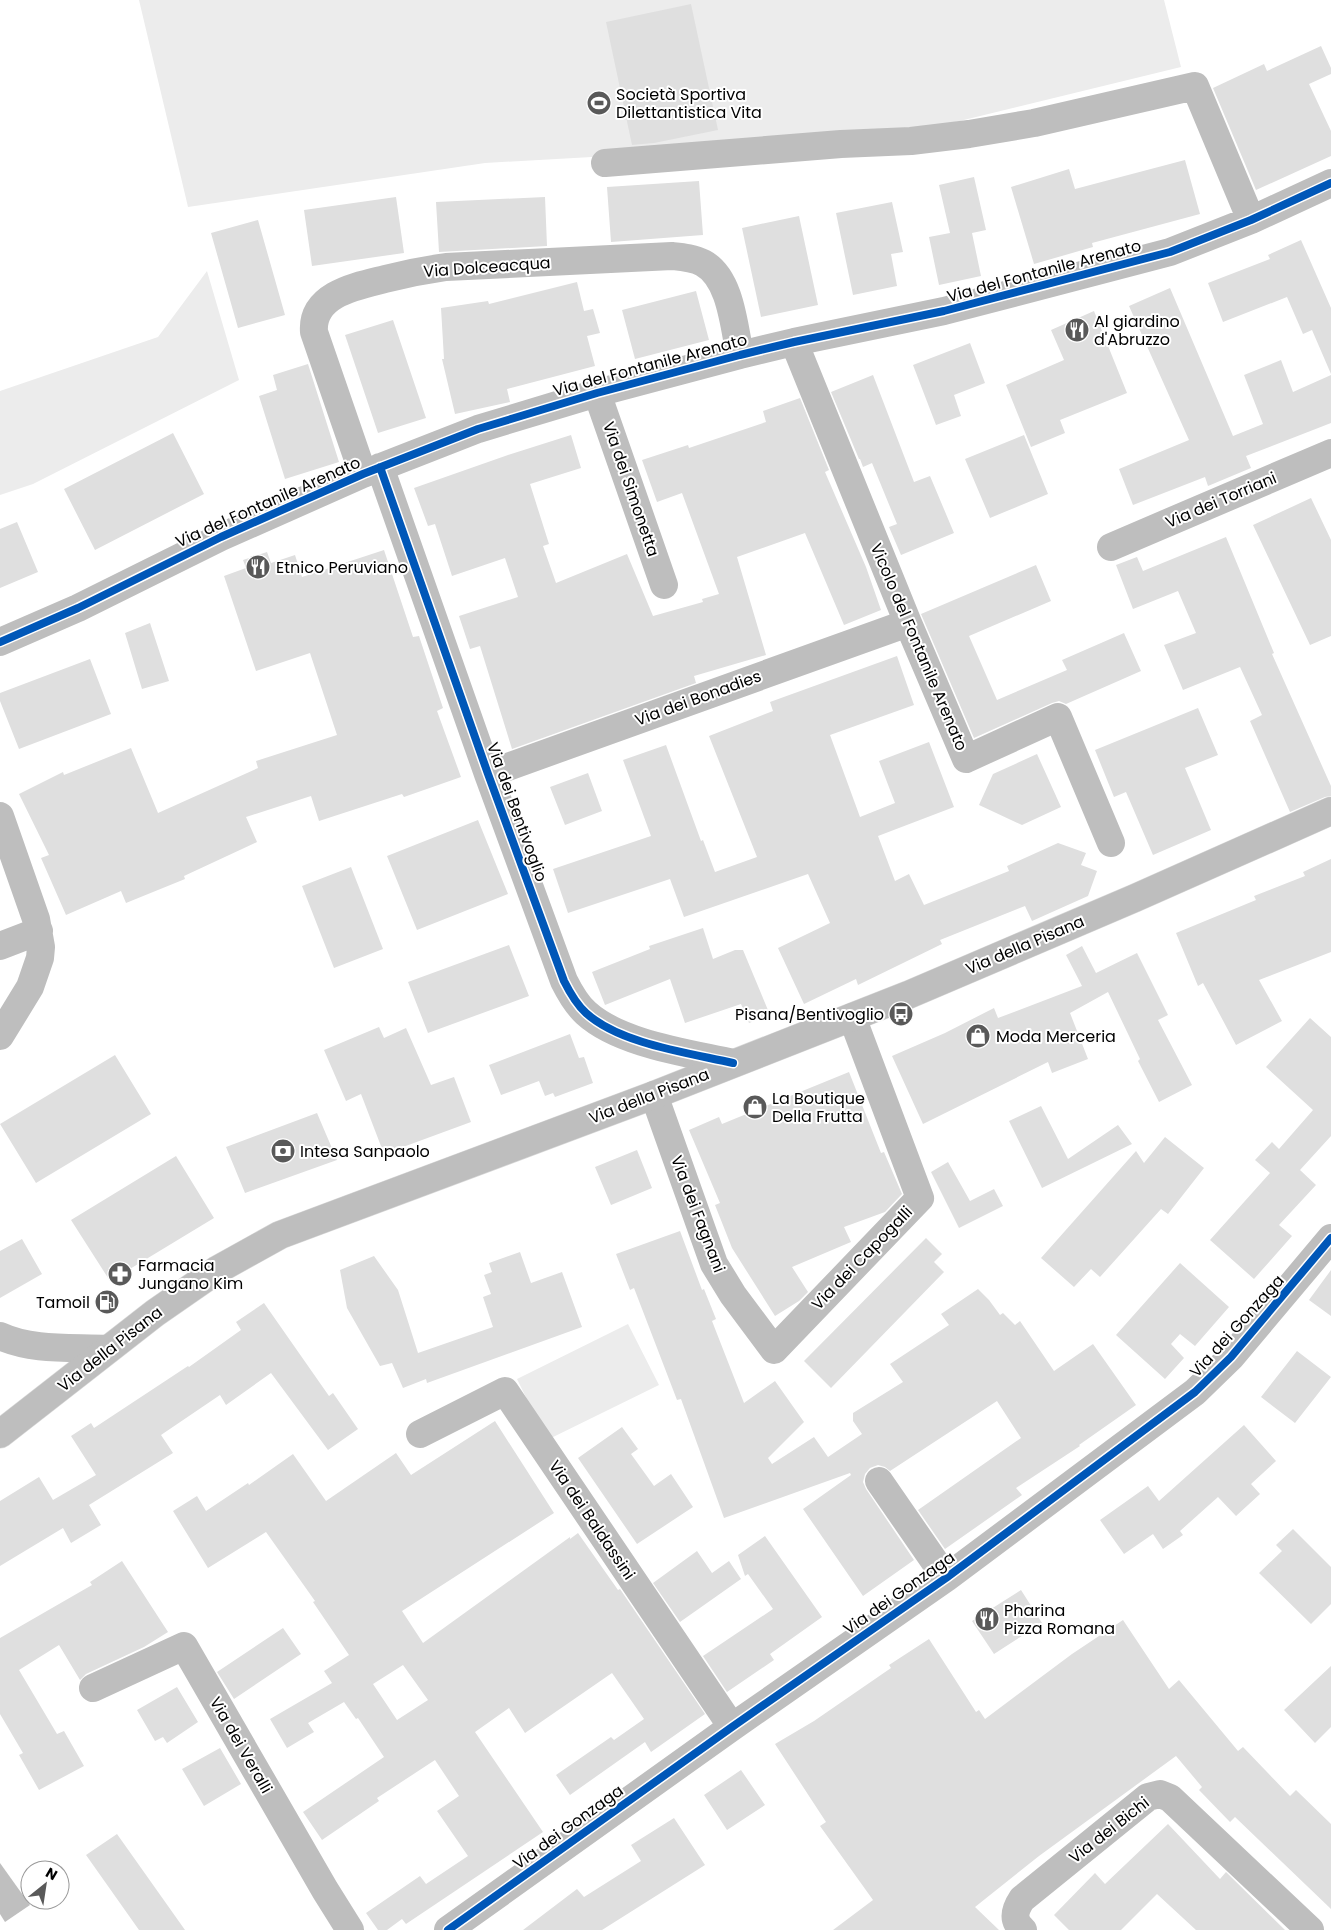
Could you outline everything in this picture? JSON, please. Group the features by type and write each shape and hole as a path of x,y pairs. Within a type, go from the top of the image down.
{"street":[{"path":"605,163 969,134 1034,123 1195,86 1251,220"},
{"name":"Via del Fontanile Arenato","path":"0,642 78,608 221,537 372,470 496,423 597,393 740,355 944,311 1170,252 1251,220 1331,183"},
{"name":"Via Dolceacqua","path":"372,470 313,326 318,312 327,301 341,292 356,287 418,270 446,267 683,257 703,263 713,270 723,284 740,355"},
{"name":"Vicolo del Fontanile Arenato","path":"794,342 908,623 966,759 1058,717 1112,843"},
{"name":"Via dei Simonetta","path":"597,393 664,585"},
{"name":"Via dei Torriani","path":"1111,547 1331,453"},
{"name":"Via dei Bentivoglio","path":"372,470 488,774 564,982 577,1003 586,1013 612,1031 733,1063"},
{"name":"Via dei Bonadies","path":"488,774 908,623"},
{"name":"Via della Pisana","path":"0,1434 155,1313 217,1270 280,1235 654,1095 852,1017 1135,898 1331,812"},
{"path":"0,816 39,931 40,952 27,994 0,1036"},
{"path":"0,946 39,931"},
{"name":"Via dei Capogalli","path":"774,1350 920,1198 852,1017"},
{"name":"Via dei Fagnani","path":"654,1095 714,1264 733,1295 774,1350"},
{"name":"Via dei Gonzaga","path":"448,1930 732,1727 946,1578 1195,1392 1232,1357 1331,1238"},
{"path":"0,1336 22,1344 108,1349"},
{"name":"Via dei Baldassini","path":"420,1434 505,1392 732,1727"},
{"path":"879,1481 946,1578"},
{"name":"Via dei Veralli","path":"93,1688 184,1646 350,1930"},
{"name":"Via dei Bichi","path":"1023,1930 1017,1923 1015,1915 1022,1899 1148,1797 1160,1794 1170,1798 1310,1930"}],"shaded area":[{"name":"Società Sportiva Dilettantistica Vita","path":"139,0 1164,0 1181,67 886,139 485,163 188,207"},
{"path":"207,271 239,380 33,484 0,495 0,391 158,337"},
{"path":"628,1324 659,1385 547,1440 517,1379"},
{"path":"0,1863 20,1891 20,1910 23,1910 5,1922 0,1914"}],"building":[{"path":"691,4 718,130 654,143 632,145 606,22"},
{"path":"1321,46 1331,68 1331,74 1309,84 1331,131 1331,156 1256,190 1213,88 1264,64 1267,71"},
{"path":"1185,160 1200,214 1092,243 1093,247 1034,264 1011,187 1069,169 1075,189"},
{"path":"974,177 986,230 972,233 981,276 939,285 929,237 950,233 939,185"},
{"path":"699,181 703,235 611,242 607,187"},
{"path":"396,197 404,253 312,266 304,210"},
{"path":"545,197 547,246 439,252 436,202"},
{"path":"892,202 903,252 891,254 897,286 853,295 836,213"},
{"path":"799,216 818,305 761,317 742,228"},
{"path":"258,220 285,315 238,328 211,233"},
{"path":"1301,240 1331,308 1331,374 1312,330 1303,334 1287,297 1223,322 1208,283 1270,259 1268,255"},
{"path":"577,282 584,311 593,309 600,333 587,336 595,366 507,389 510,402 455,414 442,359 444,359 441,308 488,301 489,304"},
{"path":"1170,288 1233,436 1263,424 1244,375 1281,360 1293,392 1331,375 1331,423 1246,456 1251,468 1208,486 1205,477 1133,505 1119,469 1189,440 1129,306"},
{"path":"696,291 709,340 635,359 622,310"},
{"path":"1094,311 1127,393 1060,420 1065,433 1031,447 1006,385 1064,360 1051,330"},
{"path":"393,320 426,418 378,433 345,335"},
{"path":"970,343 985,383 954,395 961,416 936,425 913,365"},
{"path":"308,364 339,462 285,479 259,396 277,390 273,375"},
{"path":"873,375 914,482 930,476 954,533 901,555 889,527 897,524 872,463 863,467 831,392"},
{"path":"800,398 829,470 825,472 866,567 881,610 844,625 805,533 737,557 766,655 694,676 696,683 512,749 480,646 470,649 459,616 518,597 505,558 452,576 435,524 428,526 414,488 571,435 581,468 530,484 549,544 543,546 556,583 627,554 653,616 703,602 702,599 719,594 682,493 657,502 642,460 688,445 689,448 766,422 763,411"},
{"path":"173,433 204,494 95,550 64,489"},
{"path":"1024,435 1048,494 990,518 965,459"},
{"path":"1311,498 1331,540 1331,636 1310,645 1253,525"},
{"path":"17,522 38,572 0,588 0,529"},
{"path":"1226,537 1274,653 1272,654 1331,786 1331,796 1290,812 1250,721 1262,715 1240,667 1183,690 1164,645 1196,633 1178,591 1133,609 1116,565 1137,557 1143,571"},
{"path":"384,550 413,637 419,636 443,708 437,711 461,777 404,797 402,794 319,821 311,796 246,817 257,842 184,876 185,879 126,903 121,891 66,915 41,858 49,855 19,794 63,772 64,775 131,748 158,813 258,768 256,761 337,735 310,653 256,671 224,576 246,568 243,560 267,552 271,563 295,555 302,577"},
{"path":"1036,565 1051,601 969,636 997,700 1067,670 1062,660 1124,633 1141,671 1066,704 1059,701 1052,703 974,738 921,614"},
{"path":"150,623 169,681 142,689 125,633"},
{"path":"897,656 914,705 830,735 860,817 895,803 879,761 929,742 954,807 878,836 895,881 909,874 924,905 1009,871 1007,866 1058,843 1086,853 1081,865 1097,871 1088,896 1032,921 1025,906 940,940 942,944 858,985 856,979 804,1004 778,948 830,923 808,874 684,917 670,879 568,913 553,869 651,836 623,760 666,745 701,841 703,840 715,872 757,857 709,736 773,711 770,702"},
{"path":"90,659 111,714 19,749 0,701 0,693"},
{"path":"1198,708 1218,755 1185,768 1211,830 1153,855 1126,792 1114,797 1095,750"},
{"path":"1037,754 1061,807 1022,825 979,805 993,774"},
{"path":"588,773 602,811 565,825 550,787"},
{"path":"478,820 508,894 417,930 387,856"},
{"path":"1331,859 1331,952 1259,980 1282,1021 1236,1045 1203,983 1198,986 1176,933 1256,900 1254,896 1305,876 1303,872"},
{"path":"351,867 383,949 334,968 302,886"},
{"path":"703,928 713,959 735,950 743,950 770,1015 749,1023 741,1004 685,1023 670,979 605,1005 592,972 650,949 649,946"},
{"path":"509,945 529,996 428,1033 408,982"},
{"path":"1082,946 1096,973 1137,953 1168,1015 1158,1020 1192,1085 1159,1102 1138,1061 1140,1059 1108,992 1070,1013 1088,1059 1052,1073 1048,1062 923,1124 892,1056 945,1033 994,1008 998,1018 1082,986 1066,955"},
{"path":"1310,1018 1331,1037 1331,1136 1300,1170 1316,1185 1279,1225 1292,1236 1254,1279 1210,1240 1270,1173 1255,1160 1272,1142 1279,1149 1313,1110 1266,1067"},
{"path":"379,1027 384,1038 406,1028 431,1085 454,1077 471,1122 384,1154 361,1094 346,1101 324,1050"},
{"path":"570,1034 579,1058 584,1057 593,1083 555,1097 553,1093 545,1096 539,1081 501,1095 489,1065"},
{"path":"115,1055 151,1114 36,1183 0,1124"},
{"path":"849,1072 881,1153 884,1152 902,1194 885,1212 844,1227 851,1242 792,1267 808,1292 799,1301 775,1316 732,1248 715,1205 720,1203 689,1130 719,1117 722,1124"},
{"path":"1041,1106 1068,1159 1118,1125 1132,1144 1042,1188 1009,1121"},
{"path":"317,1113 337,1160 245,1193 226,1147"},
{"path":"1165,1137 1204,1168 1168,1214 1161,1209 1100,1277 1091,1269 1074,1287 1041,1258 1136,1151 1144,1163"},
{"path":"637,1150 652,1188 611,1205 595,1167"},
{"path":"176,1156 214,1218 110,1281 71,1220"},
{"path":"948,1162 970,1201 994,1189 1003,1206 959,1228 931,1172"},
{"path":"680,1231 702,1290 704,1289 716,1319 712,1321 744,1403 775,1381 804,1422 768,1458 772,1464 814,1437 828,1457 862,1434 853,1421 853,1413 903,1382 890,1364 949,1325 941,1314 978,1289 1000,1315 1003,1313 1015,1325 1020,1321 1054,1371 1093,1344 1136,1405 1080,1446 1016,1488 1022,1495 945,1549 918,1510 1021,1438 997,1401 890,1471 878,1465 870,1468 865,1474 863,1482 866,1489 914,1560 863,1596 803,1509 851,1475 850,1473 724,1518 681,1399 677,1400 634,1288 630,1290 616,1254"},
{"path":"926,1238 942,1254 934,1262 944,1272 831,1388 804,1361"},
{"path":"22,1239 42,1274 0,1298 0,1251"},
{"path":"520,1252 531,1283 562,1272 582,1327 427,1383 426,1379 403,1388 392,1363 380,1366 347,1308 340,1270 374,1256 398,1290 418,1353 493,1327 483,1297 491,1294 484,1275 492,1272 489,1263"},
{"path":"1180,1263 1229,1307 1195,1346 1180,1334 1171,1344 1184,1358 1165,1379 1116,1335"},
{"path":"1331,1270 1331,1316 1309,1300"},
{"path":"264,1303 329,1396 333,1393 358,1429 328,1450 271,1373 226,1405 220,1395 161,1435 173,1453 89,1505 101,1525 71,1543 63,1528 0,1566 0,1501 39,1477 53,1500 96,1475 71,1436 91,1423 94,1428 189,1367 241,1330 236,1322"},
{"path":"1297,1351 1331,1377 1295,1423 1261,1397"},
{"path":"495,1421 554,1513 402,1611 423,1643 578,1533 618,1590 620,1589 705,1714 651,1752 645,1742 570,1795 556,1775 611,1737 614,1740 644,1719 612,1673 525,1733 509,1708 475,1732 543,1832 406,1924 402,1919 387,1930 378,1930 366,1913 420,1876 426,1884 468,1856 437,1811 459,1796 435,1760 377,1798 379,1801 322,1840 303,1812 384,1757 358,1718 356,1719 344,1702 308,1723 314,1732 287,1748 270,1719 332,1683 324,1671 349,1655 313,1602 315,1601 266,1532 208,1568 173,1511 197,1496 206,1511 248,1483 249,1485 293,1454 326,1501 396,1453 411,1475","holes":["403,1665 428,1700 397,1720 373,1684"]},
{"path":"1244,1425 1276,1461 1251,1484 1260,1494 1236,1516 1218,1497 1180,1531 1183,1535 1163,1549 1153,1534 1124,1554 1100,1520 1148,1486 1159,1501"},
{"path":"622,1427 638,1449 631,1454 654,1486 671,1474 693,1507 637,1544 578,1458"},
{"path":"1293,1529 1331,1567 1331,1604 1311,1624 1259,1573 1282,1551 1276,1545"},
{"path":"765,1536 822,1617 770,1654 774,1660 727,1692 703,1656 773,1609 748,1574 745,1576 738,1555"},
{"path":"697,1551 712,1573 729,1561 741,1579 680,1622 653,1583"},
{"path":"122,1561 168,1632 144,1647 86,1674 80,1680 59,1645 19,1670 57,1734 64,1731 84,1766 39,1790 19,1755 23,1753 0,1714 0,1638 92,1585 90,1582"},
{"path":"1021,1590 1042,1623 994,1654 972,1621"},
{"path":"1123,1620 1169,1689 1179,1680 1238,1751 1243,1747 1290,1796 1296,1790 1331,1824 1331,1909 1235,1817 1230,1822 1199,1790 1202,1787 1176,1756 1039,1856 975,1907 999,1930 833,1930 873,1900 820,1826 826,1822 775,1744 814,1721 891,1668 889,1665 929,1639 976,1712 979,1710 985,1719 1072,1654"},
{"path":"283,1628 301,1654 234,1699 217,1672"},
{"path":"1331,1666 1331,1727 1315,1743 1284,1710"},
{"path":"177,1687 198,1722 167,1743 163,1737 155,1741 137,1710"},
{"path":"220,1748 241,1784 204,1806 182,1769"},
{"path":"741,1770 765,1805 727,1830 704,1795"},
{"path":"674,1818 705,1865 602,1930 523,1930 577,1889 584,1897 641,1861 631,1845"},
{"path":"1168,1824 1220,1879 1226,1872 1285,1930 1196,1930 1157,1894 1121,1930 1069,1930 1054,1915 1095,1873 1105,1884"},
{"path":"117,1834 185,1930 139,1930 86,1855"}],"cycle path":[{"path":"0,642 78,608 221,537 363,474 478,429 597,393 740,355 944,311 1170,252 1251,220 1331,183"},
{"path":"380,467 488,774 564,981 571,994 586,1013 600,1024 617,1032 656,1046 733,1063"},
{"path":"448,1930 732,1727 946,1578 1195,1392 1231,1357 1331,1238"}],"place":[{"name":"Società Sportiva Dilettantistica Vita","path":"599,103"},
{"name":"Al giardino d'Abruzzo","path":"1077,330"},
{"name":"Etnico Peruviano","path":"258,567"},
{"name":"Pisana/Bentivoglio","path":"901,1014"},
{"name":"Moda Merceria","path":"978,1036"},
{"name":"La Boutique Della Frutta","path":"755,1107"},
{"name":"Intesa Sanpaolo","path":"283,1151"},
{"name":"Farmacia Jungano Kim","path":"120,1274"},
{"name":"Tamoil","path":"107,1302"},
{"name":"Pharina Pizza Romana","path":"987,1619"}]}
